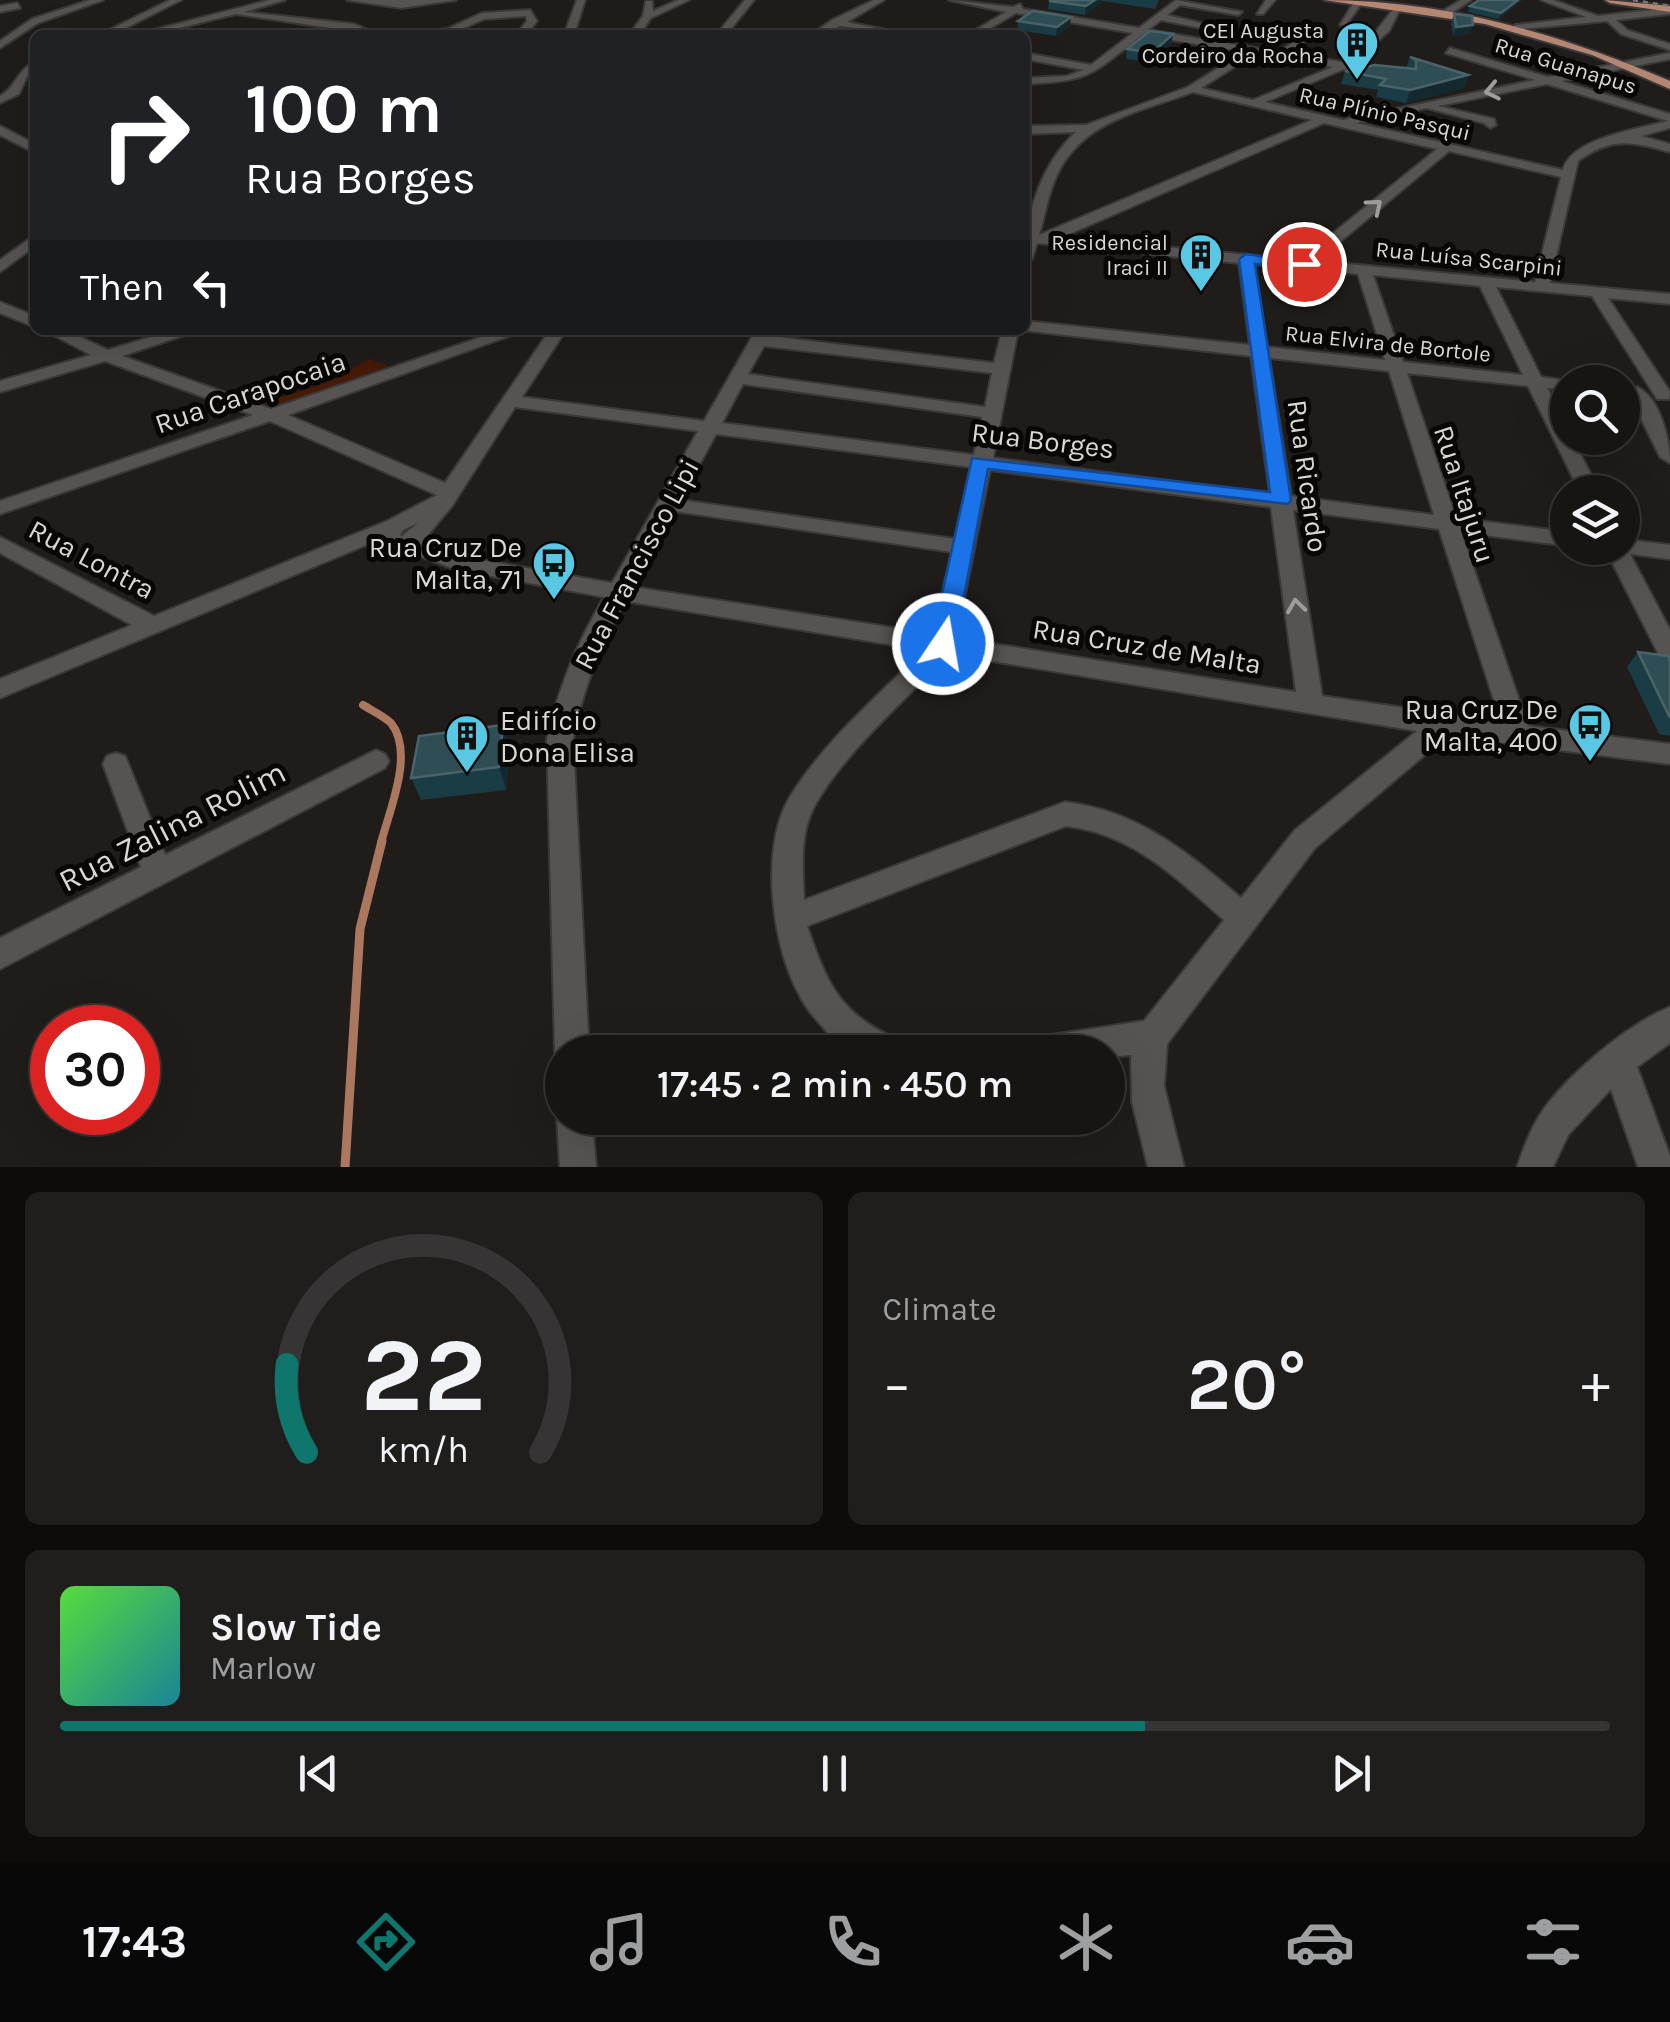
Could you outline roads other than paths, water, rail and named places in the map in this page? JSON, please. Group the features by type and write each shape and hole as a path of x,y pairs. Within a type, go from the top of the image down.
{"main road":[{"path":"1328,0 1444,14 1515,28 1621,62 1670,85"},
{"path":"1610,0 1670,8"},
{"path":"1654,0 1670,8"}],"street":[{"path":"0,35 46,12 87,0"},
{"path":"0,45 35,21 98,0"},
{"path":"114,30 177,0"},
{"path":"353,0 416,4 452,0"},
{"path":"571,30 582,0"},
{"path":"648,9 665,10 685,0"},
{"path":"725,30 750,0"},
{"path":"823,30 880,0"},
{"path":"953,0 1405,76"},
{"path":"981,30 1031,0"},
{"path":"1260,12 1271,0"},
{"path":"1444,14 1467,0"},
{"path":"1545,0 1605,19 1624,32 1668,48"},
{"path":"161,30 274,1"},
{"path":"1030,81 1068,79 1096,69 1175,2 1238,12"},
{"path":"1343,24 1350,2"},
{"path":"410,30 416,4"},
{"path":"161,5 213,17"},
{"path":"0,9 18,6"},
{"path":"1515,28 1651,14 1670,8"},
{"path":"1254,103 1349,66 1375,45 1398,9"},
{"path":"232,12 328,30"},
{"path":"456,30 482,16 530,13 532,21 525,30"},
{"path":"1651,14 1670,20"},
{"path":"1161,17 1221,28"},
{"path":"835,22 877,30"},
{"path":"1282,54 1312,32"},
{"path":"1340,123 1545,80 1668,48"},
{"path":"1030,130 1087,128 1192,89 1254,50"},
{"name":"Rua Guanapus","path":"1450,51 1670,121"},
{"path":"1030,57 1096,69"},
{"path":"0,100 15,92 23,72 30,68"},
{"name":"Rua Plínio Pasqui","path":"1192,89 1568,175"},
{"path":"1423,106 1490,125"},
{"path":"1033,239 1324,119"},
{"path":"1542,288 1568,175 1577,153 1670,121"},
{"path":"1033,239 1049,177 1068,147 1087,128"},
{"path":"0,130 30,146"},
{"path":"1626,136 1670,148"},
{"path":"1304,264 1444,148"},
{"name":"Rua Luísa Scarpini","path":"1033,239 1670,299"},
{"path":"0,267 30,243"},
{"name":"Rua Ricardo","path":"1246,259 1310,702"},
{"name":"Rua Itajuru","path":"1364,270 1444,522 1517,733"},
{"path":"1486,283 1582,475"},
{"path":"1598,294 1666,395"},
{"path":"0,307 30,320"},
{"name":"Rua Elvira de Bortole","path":"1030,327 1550,383"},
{"path":"62,335 106,356 269,414 447,497"},
{"path":"0,386 175,335"},
{"name":"Rua Carapocaia","path":"0,508 482,335"},
{"path":"0,690 349,546 407,533 447,497 555,335"},
{"path":"761,335 1001,369"},
{"name":"Rua Francisco Lipi","path":"571,1035 560,739 586,650 761,335"},
{"path":"852,1035 812,988 789,919 788,847 800,804 839,753 943,644 1009,335"},
{"path":"737,378 990,412"},
{"path":"1640,393 1666,395"},
{"name":"Rua Borges","path":"510,401 1550,537"},
{"path":"1640,408 1670,457"},
{"path":"667,504 964,547"},
{"name":"Rua Cruz de Malta","path":"407,533 438,557 618,592 1442,725 1670,754"},
{"name":"Rua Lontra","path":"0,544 155,627"},
{"path":"1640,549 1670,552"},
{"path":"1628,565 1670,653"},
{"path":"1166,1167 1147,1097 1146,1055 1152,1037 1320,823 1442,725"},
{"name":"Rua Zalina Rolim","path":"0,954 376,761"},
{"path":"116,764 158,873"},
{"path":"789,919 1064,814 1087,814 1130,827 1245,920"},
{"path":"1535,1167 1538,1154 1576,1099 1618,1060 1670,1024"},
{"path":"1125,1039 1152,1037"},
{"path":"1618,1060 1656,1167"},
{"path":"577,1135 578,1167"}],"waterway":[{"path":"363,705 391,723 401,750 398,782 381,843"},
{"path":"345,1167 360,929 382,841"}],"railway":[{"path":"1633,0 1670,6"}],"place":[{"name":"CEI Augusta Cordeiro da Rocha","path":"1357,81"},
{"name":"Residencial Iraci II","path":"1201,293"},
{"name":"Rua Cruz De Malta, 71","path":"554,601"},
{"name":"Rua Cruz De Malta, 400","path":"1590,763"},
{"name":"Edifício Dona Elisa","path":"467,774"}]}
